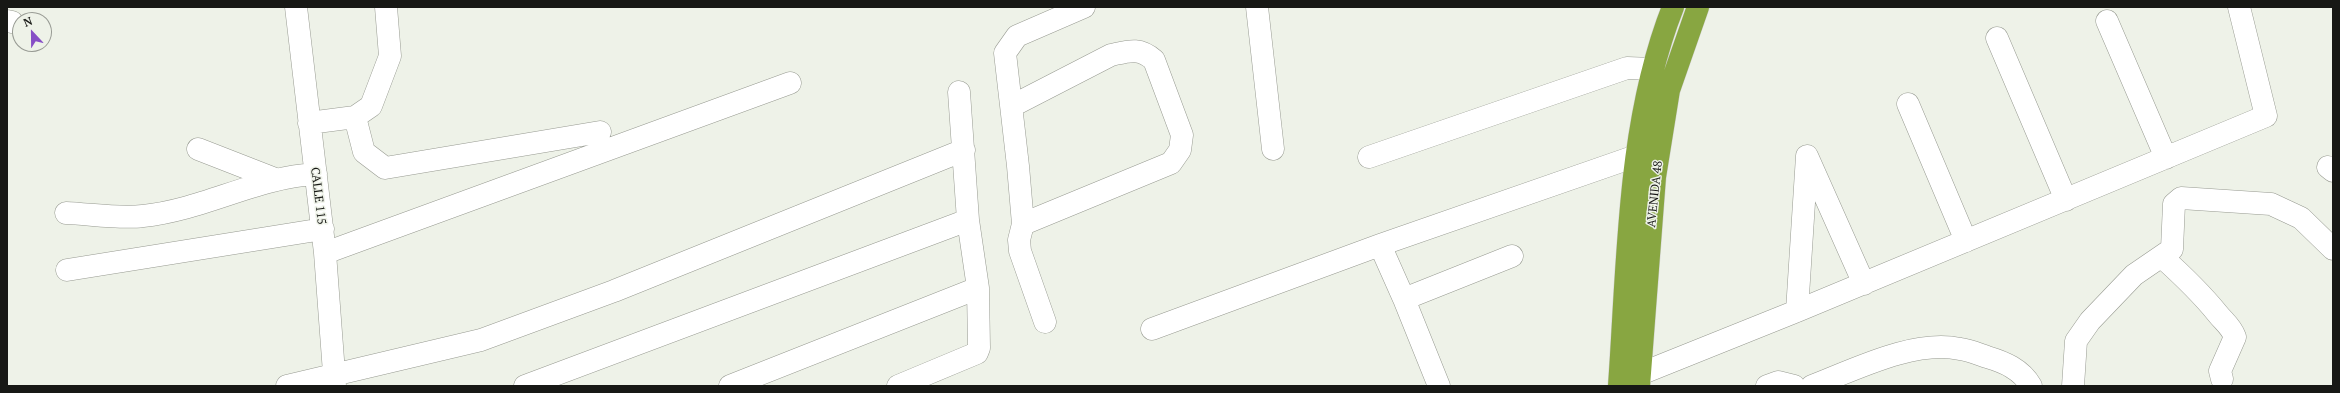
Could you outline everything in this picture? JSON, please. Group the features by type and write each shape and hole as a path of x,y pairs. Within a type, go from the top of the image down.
{"highway":[{"name":"AVENIDA 48","path":"1619,386 1636,156 1653,69 1673,7"},
{"name":"AVENIDA 48","path":"1639,380 1655,177 1669,90 1698,7"}],"street":[{"name":"CALLE 115","path":"296,7 323,229 334,381"},
{"path":"309,123 355,117 371,106 390,56 386,7"},
{"path":"1045,322 1020,251 1019,240 1022,224 1006,53 1017,36 1084,7"},
{"path":"1257,7 1273,149"},
{"path":"1639,380 1797,311 2266,116 2239,7"},
{"path":"2107,21 2166,158"},
{"path":"1997,38 2066,200"},
{"path":"1012,106 1111,55 1129,51 1145,52 1154,60 1182,135 1180,150 1171,163 1022,224"},
{"path":"1369,157 1627,68 1653,69"},
{"path":"325,253 790,83"},
{"path":"898,386 977,353 980,341 978,288 968,220 959,92"},
{"path":"1908,104 1966,242"},
{"path":"355,117 364,152 385,168 600,132"},
{"path":"198,149 275,180"},
{"path":"287,386 334,381 481,340 614,291 964,150"},
{"path":"1152,329 1380,245 1636,156"},
{"path":"1797,311 1807,156 1864,284"},
{"path":"66,213 143,216 217,198 294,175 316,174"},
{"path":"2073,386 2076,341 2090,321 2134,275 2162,258 2172,249 2174,204 2181,198 2189,197 2271,204 2301,218 2333,249"},
{"path":"525,386 968,220"},
{"path":"67,270 323,229"},
{"path":"1380,245 1404,299 1439,386"},
{"path":"1404,299 1512,256"},
{"path":"2162,258 2201,292 2218,314 2231,326 2235,337 2220,371 2222,378"},
{"path":"730,386 978,288"},
{"path":"1812,386 1878,360 1924,348 1959,348 2006,362 2027,379 2031,386"},
{"path":"1767,386 1778,382 1794,386"}]}
